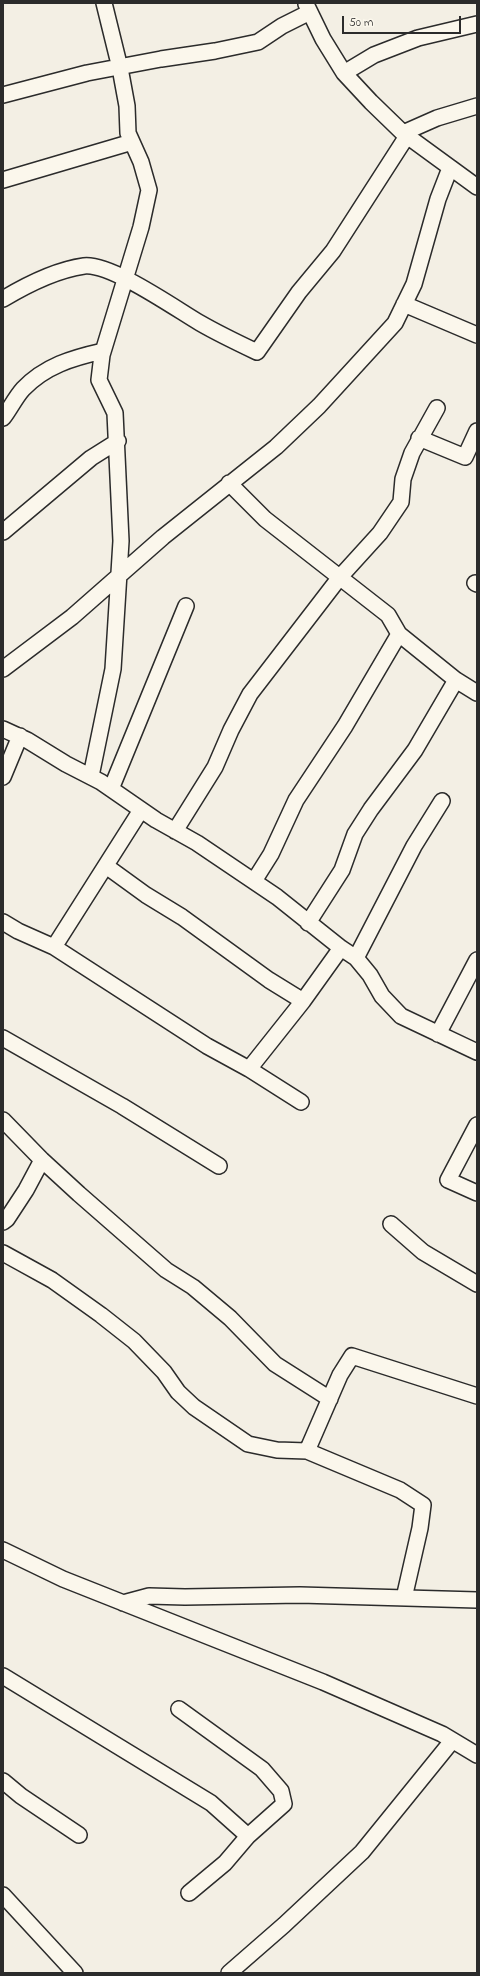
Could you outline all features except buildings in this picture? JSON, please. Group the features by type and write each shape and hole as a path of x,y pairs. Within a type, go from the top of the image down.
{"street":[{"path":"91,776 113,669 121,541 118,441 115,412 99,380 103,351 126,280 132,252 147,205 150,190 128,133 126,106 120,68 104,3"},
{"path":"3,95 87,73 258,42 308,8 323,39 344,73 405,135 450,168 475,183"},
{"path":"344,73 374,55 418,38 477,24"},
{"path":"3,299 52,275 86,266 107,270 162,297 201,323 257,352 299,292 333,251 363,206 405,135 437,118 477,106"},
{"path":"3,180 132,142"},
{"path":"3,669 72,617 163,537 276,447 319,406 394,323 414,284 438,199 450,168"},
{"path":"404,304 477,335"},
{"path":"3,418 22,390 44,371 72,358 103,351"},
{"path":"175,831 215,767 231,730 250,694 340,577 380,533 401,502 403,479 420,438 437,408"},
{"path":"420,438 465,457 477,431"},
{"path":"3,532 91,458 118,441"},
{"path":"229,483 264,519 388,615 400,634 456,680 477,693"},
{"path":"111,788 186,606"},
{"path":"254,881 271,854 296,800 345,726 400,634"},
{"path":"308,923 342,870 355,834 370,809 415,750 456,680"},
{"path":"3,728 20,736 66,764 111,788 141,810 254,881 356,958 370,975 382,996 401,1016 477,1052"},
{"path":"3,777 20,736"},
{"path":"356,958 414,846 442,801"},
{"path":"54,947 141,810"},
{"path":"106,866 146,895 182,917 269,980 303,1001"},
{"path":"3,922 18,931 54,947 207,1046 249,1069 301,1102"},
{"path":"249,1069 303,1001 341,948"},
{"path":"438,1034 477,960"},
{"path":"3,1038 122,1106 219,1166"},
{"path":"3,1120 42,1160 166,1270 193,1287 230,1318 276,1364 330,1399"},
{"path":"477,1125 448,1180 477,1193"},
{"path":"3,1222 7,1219 26,1190 42,1160"},
{"path":"391,1224 423,1252 477,1284"},
{"path":"3,1253 52,1280 102,1315 134,1341 164,1372 178,1392 194,1407 248,1444 277,1450 307,1451 400,1490 424,1505 404,1598"},
{"path":"307,1451 340,1375 352,1356 477,1396"},
{"path":"3,1550 63,1580 323,1682 452,1741 477,1755"},
{"path":"123,1603 150,1596 185,1597 300,1595 477,1600"},
{"path":"3,1676 212,1803 248,1836"},
{"path":"179,1709 262,1770 281,1791 284,1804 248,1836 225,1863 189,1893"},
{"path":"229,1973 362,1852 452,1741"},
{"path":"3,1782 79,1835"},
{"path":"3,1895 68,1971"}]}
